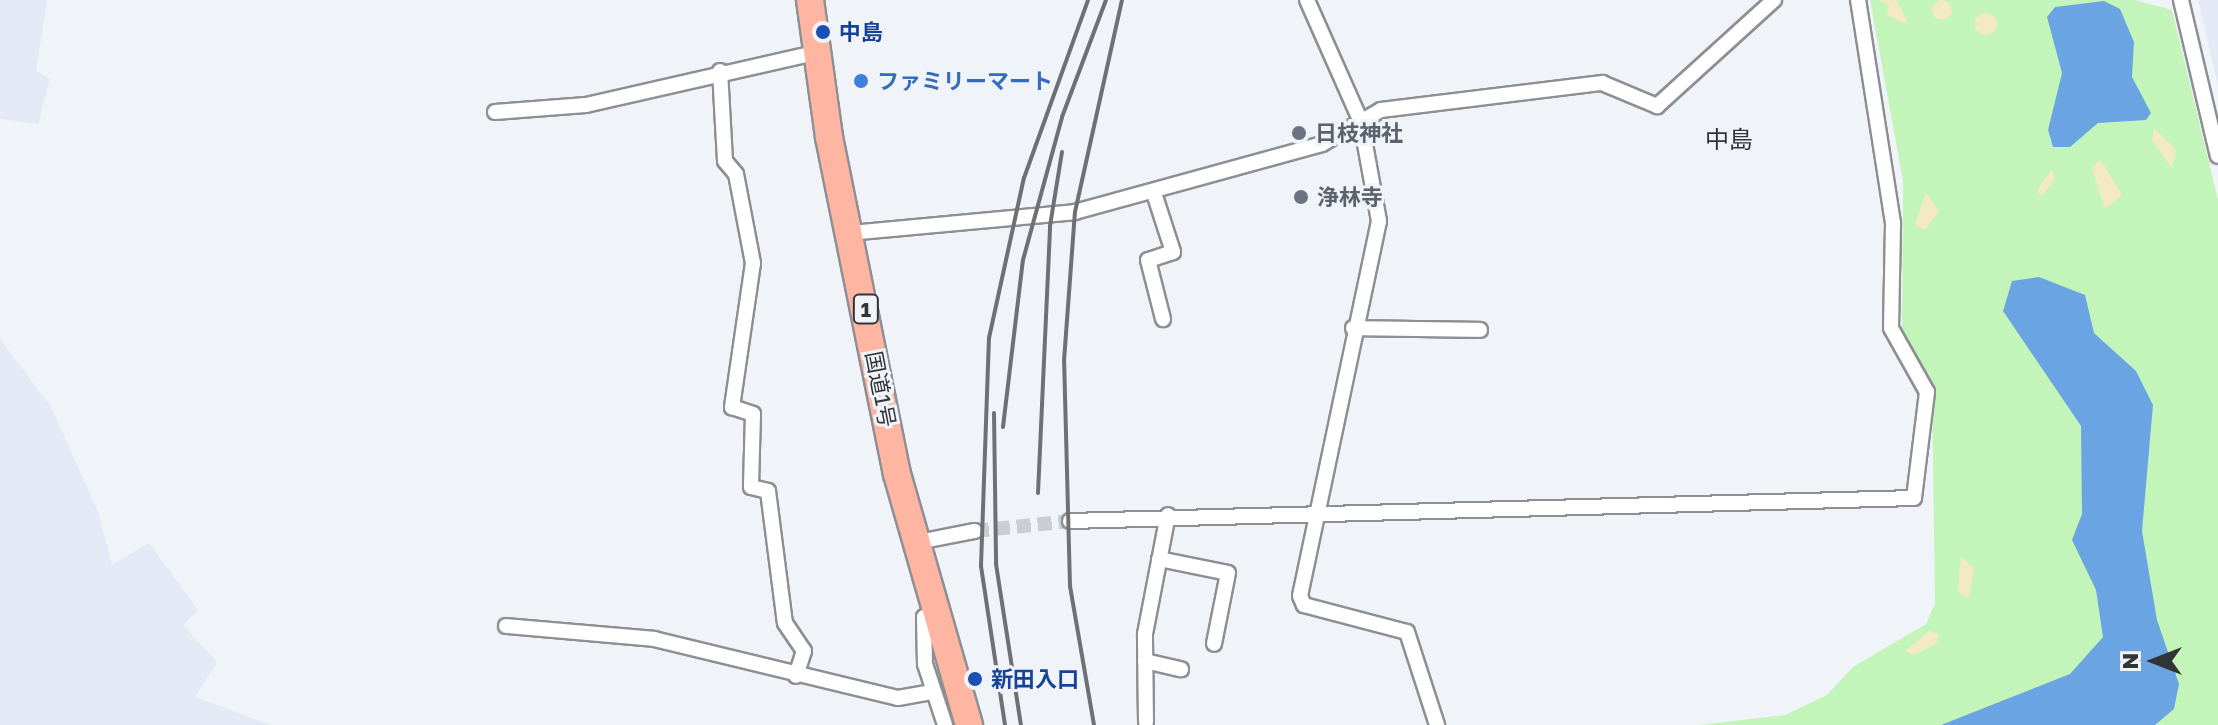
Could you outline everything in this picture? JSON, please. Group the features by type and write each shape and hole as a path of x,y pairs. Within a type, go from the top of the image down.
{"highway":[{"name":"国道1号","path":"810,0 815,53 913,543 960,724"}],"street":[{"path":"1307,0 1361,122 1379,221 1353,328 1315,515 1304,605 1407,632 1437,725"},
{"path":"850,233 1075,212 1154,193 1322,144 1381,110 1602,83 1657,106 1774,0"},
{"path":"1070,521 1168,515 1315,515 1914,498 1927,392 1891,328 1893,223 1858,0"},
{"path":"2181,0 2218,156"},
{"path":"495,112 586,105 720,71 815,53"},
{"path":"720,71 725,161 736,174 753,263 732,407 753,414 751,487 768,491 785,623 804,651 796,676"},
{"path":"1154,193 1173,252 1148,260 1163,319"},
{"path":"1353,328 1480,330"},
{"path":"1146,722 1145,661 1168,515"},
{"path":"913,543 975,531"},
{"path":"1159,559 1228,573 1214,644"},
{"path":"932,615 924,617 923,641 932,692 960,724"},
{"path":"506,626 654,639 796,676 898,698 932,692"},
{"path":"1145,661 1181,669"}],"shaded area":[{"path":"0,0 47,0 36,71 50,79 38,124 0,119"},
{"path":"2198,0 2218,0 2218,85"},
{"path":"0,339 51,407 98,512 112,565 149,543 198,610 183,625 217,662 195,697 271,725 0,725"}],"green space":[{"path":"1870,0 2135,0 2172,10 2218,200 2218,725 1700,725 1785,715 1827,695 1853,667 1926,624 1935,603 1932,391 1902,337 1903,181"}],"sand":[{"path":"1878,0 1897,0 1909,25 1887,15 1889,5"},
{"path":"1942,0 1949,3 1952,10 1949,17 1942,20 1935,17 1932,10 1935,3"},
{"path":"1986,13 1994,16 1997,24 1994,32 1986,35 1978,32 1975,24 1978,16"},
{"path":"2154,128 2176,150 2172,168 2152,141"},
{"path":"2100,159 2122,195 2105,209 2092,168"},
{"path":"2052,169 2055,179 2041,197 2037,190"},
{"path":"1926,192 1939,211 1925,230 1915,225"},
{"path":"1961,556 1974,568 1969,598 1958,592"},
{"path":"1929,631 1939,634 1936,644 1914,655 1905,651"}],"water":[{"path":"2104,1 2120,9 2134,42 2132,77 2151,113 2146,120 2098,123 2070,147 2053,147 2048,130 2062,73 2047,17 2055,7"},
{"path":"2039,277 2085,295 2094,333 2136,371 2153,405 2142,531 2157,620 2179,684 2174,709 2155,725 1941,725 2070,674 2103,637 2096,590 2072,540 2082,514 2081,426 2003,311 2012,281"}],"tunnel":[{"path":"975,531 1070,521"}],"railway":[{"path":"1005,725 981,566 989,338 1024,178 1088,0"},
{"path":"1003,427 1023,260 1062,117 1106,0"},
{"path":"1094,725 1070,586 1064,361 1075,212 1122,0"},
{"path":"1038,493 1050,226 1062,152"},
{"path":"994,413 996,564 1021,725"}],"place":[{"name":"中島","path":"823,32"},
{"name":"ファミリーマート","path":"861,81"},
{"name":"日枝神社","path":"1299,133"},
{"name":"浄林寺","path":"1301,197"},
{"name":"新田入口","path":"975,679"}],"district":[{"name":"中島","path":"1729,139"}]}
